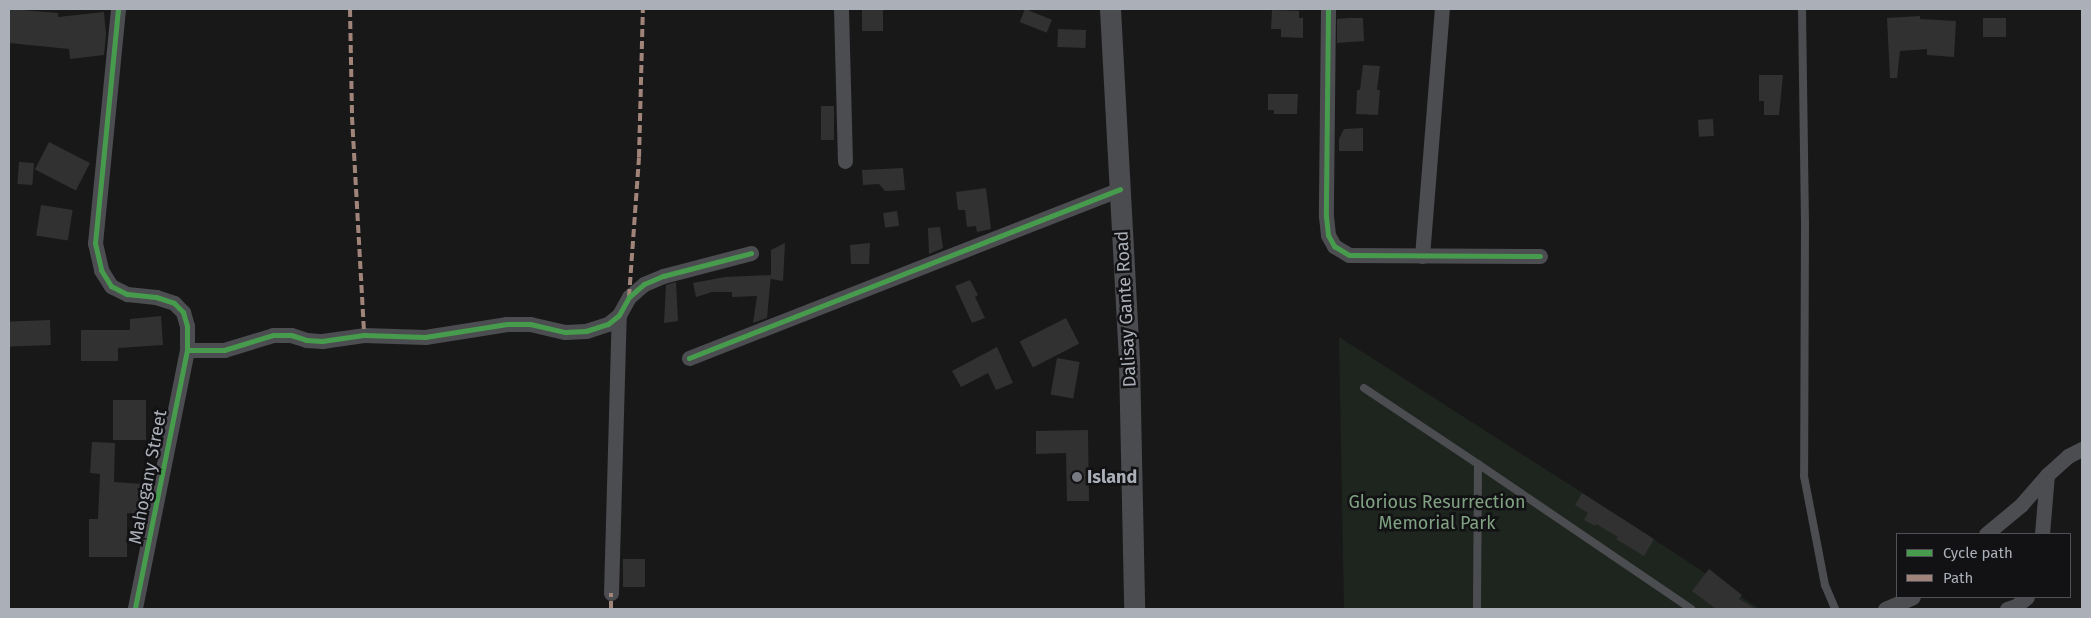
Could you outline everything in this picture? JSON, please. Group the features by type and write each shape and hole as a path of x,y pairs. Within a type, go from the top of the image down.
{"main road":[{"name":"Dalisay Gante Road","path":"1110,9 1129,360 1134,609"}],"street":[{"name":"Mahogany Street","path":"118,9 95,243 101,270 111,286 127,294 156,297 174,302 183,312 187,326 187,350 135,609"},
{"path":"841,9 845,161"},
{"path":"1328,9 1326,216 1328,235 1334,246 1349,255 1540,256"},
{"path":"1422,256 1442,9"},
{"path":"689,358 1120,189"},
{"path":"187,350 224,350 273,335 291,335 306,340 322,341 364,335 424,337 507,324 522,324 565,332 586,331 608,324 619,315 629,297 644,284 663,276 751,253"},
{"path":"611,593 619,315"},
{"path":"1987,533 2021,505 2047,475 2068,456 2082,449"},
{"path":"2042,533 2047,475"},
{"path":"1885,609 1911,598"},
{"path":"2008,609 2016,606 2026,598"}],"lane":[{"path":"1802,9 1805,222 1804,476 1825,585 1835,609"},
{"path":"1364,388 1692,609"},
{"path":"1477,609 1478,464"}],"green space":[{"name":"Glorious Resurrection Memorial Park","path":"1339,337 1606,508 1760,609 1344,609"}],"building":[{"path":"9,9 58,13 58,17 104,12 106,34 104,55 70,59 69,49 9,43"},
{"path":"862,9 883,9 883,31 862,31"},
{"path":"1025,9 1052,20 1047,33 1020,22"},
{"path":"1272,10 1299,11 1299,18 1303,18 1303,38 1281,37 1281,29 1271,29"},
{"path":"1920,16 1920,19 1956,21 1954,57 1927,55 1927,49 1900,51 1897,78 1890,78 1887,18"},
{"path":"1363,18 1364,41 1337,43 1337,19"},
{"path":"1983,18 2006,18 2006,37 1983,37"},
{"path":"1058,29 1086,30 1085,48 1057,47"},
{"path":"1363,65 1380,66 1377,90 1380,90 1378,115 1356,114 1357,90 1360,90"},
{"path":"1759,75 1783,75 1779,115 1764,115 1764,101 1759,101"},
{"path":"1268,94 1298,94 1297,114 1274,114 1274,110 1268,110"},
{"path":"821,106 834,106 834,140 821,140"},
{"path":"1713,119 1714,136 1699,137 1698,120"},
{"path":"1363,128 1363,151 1339,151 1339,139 1344,129"},
{"path":"49,142 90,163 76,191 35,170"},
{"path":"19,162 34,163 32,185 17,184"},
{"path":"903,168 905,190 885,191 879,184 863,185 862,170"},
{"path":"986,188 991,229 977,232 976,226 967,227 965,210 958,210 956,192"},
{"path":"41,205 73,210 68,241 36,236"},
{"path":"897,211 899,226 885,228 883,213"},
{"path":"940,227 943,248 929,254 928,228"},
{"path":"785,243 783,281 771,279 771,250"},
{"path":"870,243 869,264 851,264 850,245"},
{"path":"771,275 767,318 753,323 757,296 732,297 732,292 712,292 696,297 693,283 725,277"},
{"path":"970,280 978,295 975,297 985,318 972,323 955,286"},
{"path":"676,282 678,321 664,323 666,285"},
{"path":"161,316 163,345 118,348 118,361 81,361 81,330 130,330 130,319"},
{"path":"1066,318 1079,344 1033,367 1020,342"},
{"path":"50,320 51,345 10,346 9,321"},
{"path":"997,347 1013,383 996,390 988,373 961,387 952,371"},
{"path":"1057,358 1080,362 1073,398 1051,394"},
{"path":"113,400 146,400 146,440 113,440"},
{"name":"Island","path":"1088,430 1089,501 1067,501 1066,453 1036,454 1036,431"},
{"path":"92,442 115,443 114,482 143,484 141,514 127,513 127,557 89,557 89,519 98,519 100,474 90,473"},
{"path":"1582,493 1654,539 1644,556 1616,539 1618,537 1596,524 1595,526 1584,520 1588,513 1575,505"},
{"path":"623,559 645,559 645,587 623,587"},
{"path":"1709,569 1742,595 1739,599 1756,609 1716,609 1692,591"}],"marked path":[{"path":"350,9 352,117 364,335"},
{"path":"629,297 639,157 643,9"},
{"path":"611,593 611,609"}],"cycle path":[{"path":"118,9 95,243 101,270 111,286 127,294 156,297 174,303 183,312 187,326 187,350 135,609"},
{"path":"1328,9 1326,216 1328,235 1334,246 1349,255 1540,256"},
{"path":"689,358 1120,189"},
{"path":"187,350 224,350 273,335 291,335 306,340 322,341 364,335 425,337 507,324 530,324 565,332 586,331 608,324 619,315 629,297 644,284 663,276 751,253"}],"place":[{"name":"Island","path":"1077,477"}]}
